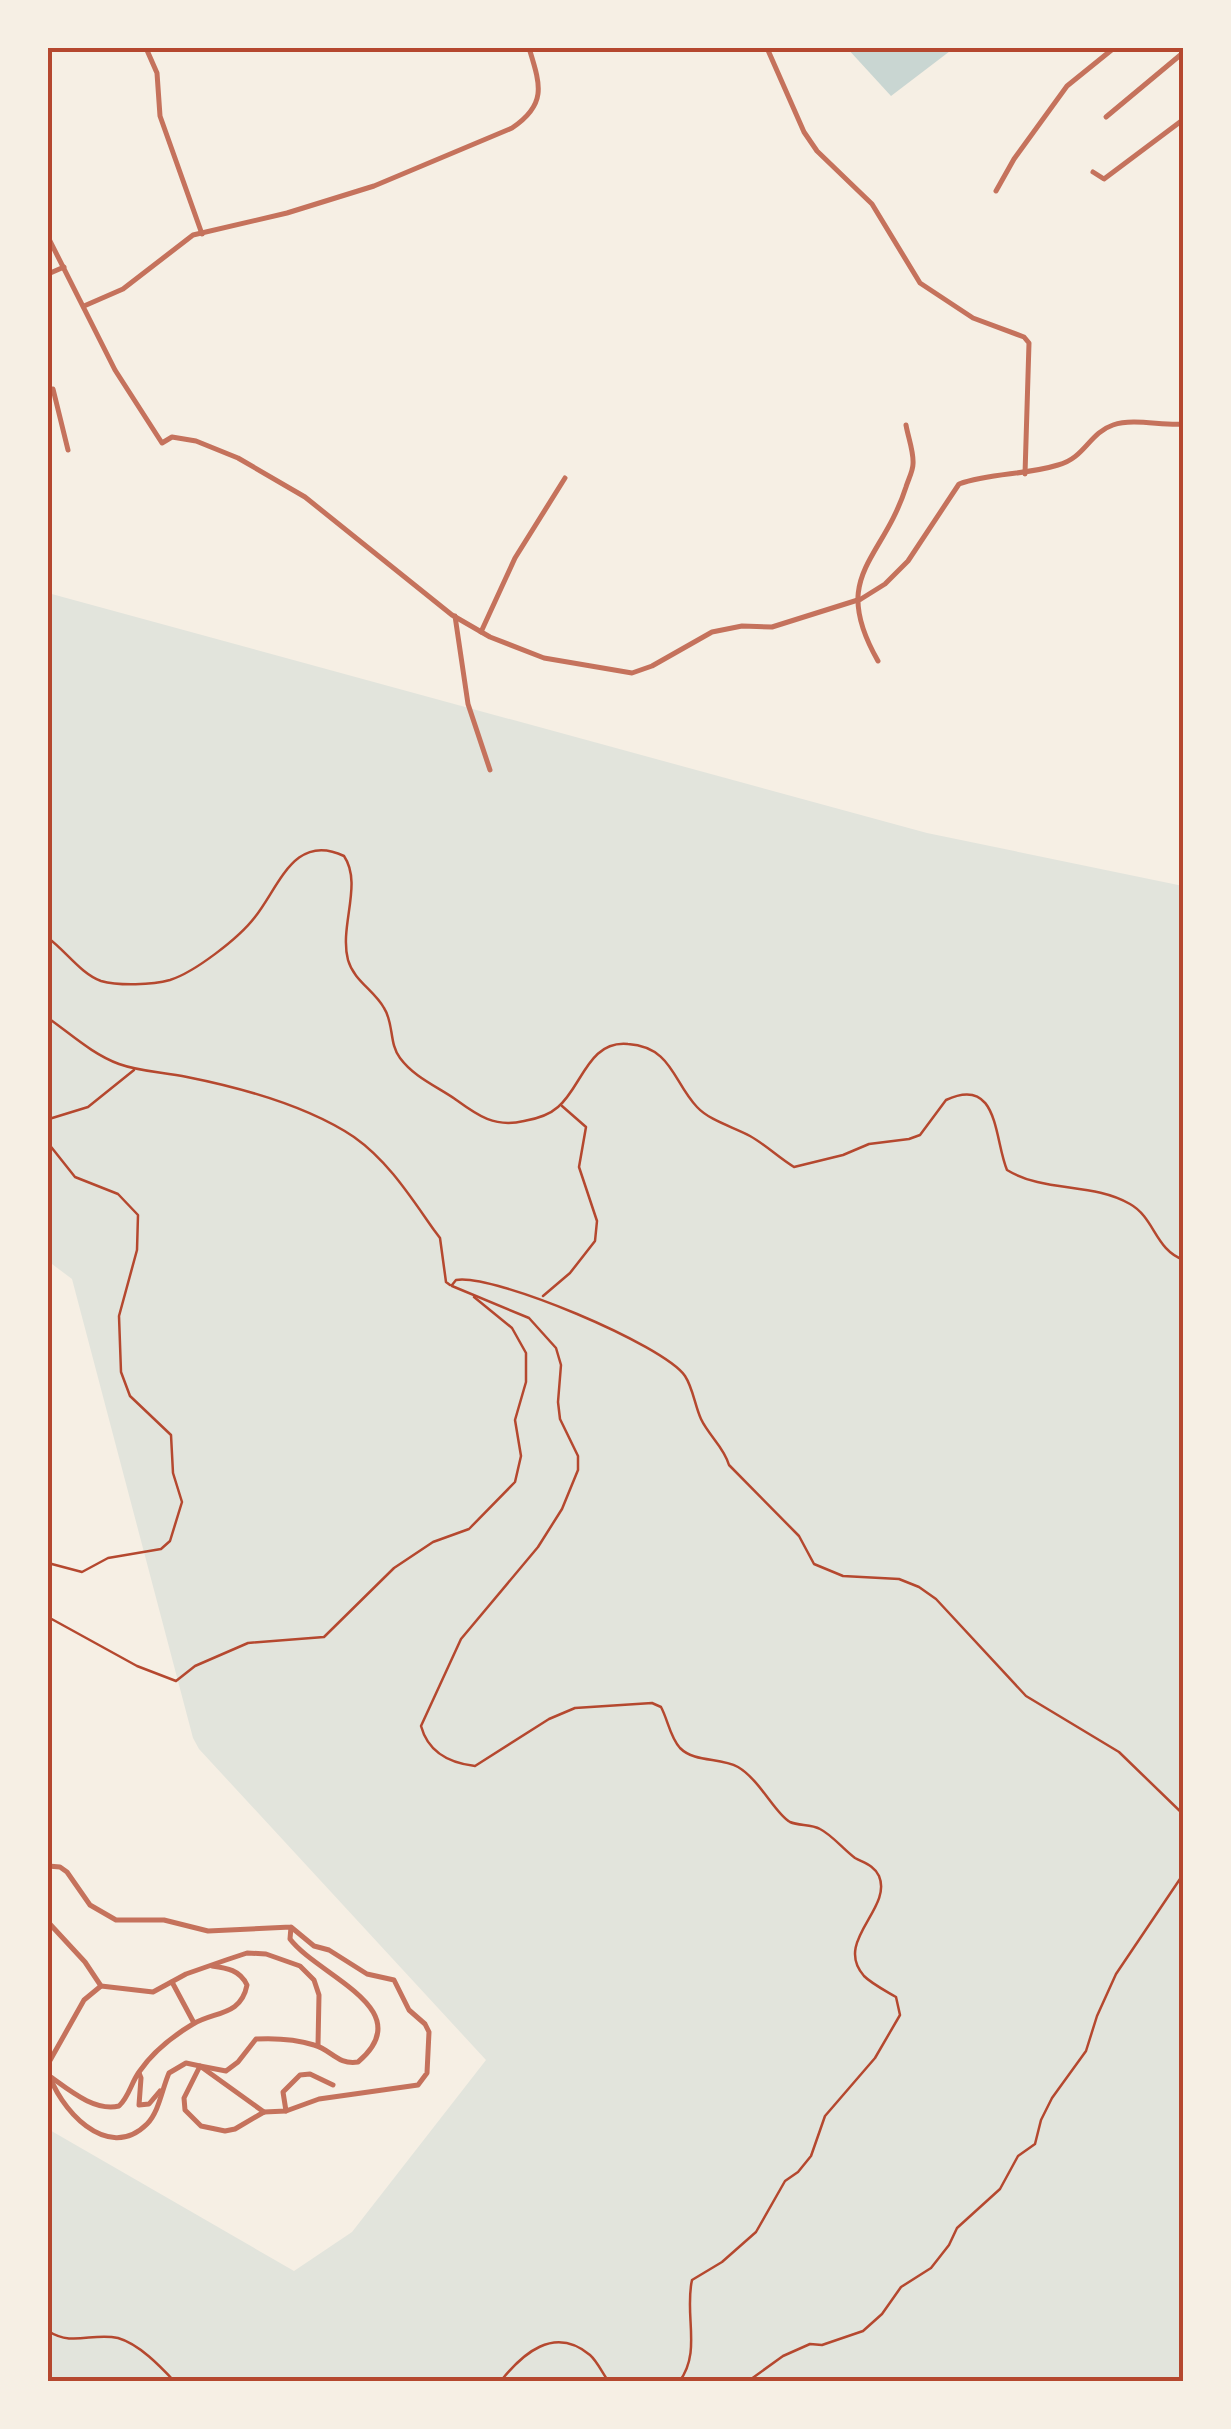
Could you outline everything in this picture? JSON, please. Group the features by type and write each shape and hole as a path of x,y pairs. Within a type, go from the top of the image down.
{"street":[{"path":"146,48 157,73 160,116 202,234"},
{"path":"84,306 123,290 194,235 270,218 374,186 512,128 524,120 538,100 540,82 529,48"},
{"path":"767,48 804,132 872,204 920,283 973,318 1024,337 1029,343 1025,474"},
{"path":"996,191 1014,159 1067,86 1114,48"},
{"path":"1106,117 1184,52"},
{"path":"1093,172 1104,179 1184,119"},
{"path":"48,237 115,370 162,443 172,437 205,444 285,485 481,632 544,658 632,673 712,632 742,626 772,627 856,601 885,584 908,561 955,487 1025,474 1078,458 1089,443 1112,426 1184,424"},
{"path":"48,274 64,267"},
{"path":"53,389 68,450"},
{"path":"878,661 868,643 856,601 866,564 898,512 913,464 906,425"},
{"path":"481,632 516,558 565,478"},
{"path":"455,616 468,704 490,770"},
{"path":"48,1866 67,1872 90,1905 116,1920 164,1920 208,1931 291,1927 314,1946 329,1950 367,1974 394,1980 409,2010 429,2032 428,2073 418,2085 319,2099 286,2112 264,2112 235,2130 201,2126 185,2110 184,2098 200,2066"},
{"path":"48,1922 85,1962 100,1986 141,1993 153,1992 209,1966 256,1953 288,1961 310,1974 319,1995 318,2045"},
{"path":"48,2070 64,2106 75,2119 107,2136 125,2136 145,2127 168,2073 178,2065 226,2071 256,2039 284,2038 318,2045 338,2061 358,2062 376,2041 376,2012 303,1954 290,1939 291,1927"},
{"path":"48,2070 85,2099 111,2108 124,2103 138,2073 161,2048 194,2023 234,2009 245,1995 246,1986 233,1970 209,1966"},
{"path":"172,1982 194,2023"},
{"path":"48,2070 84,2000 100,1986"},
{"path":"200,2066 264,2112"},
{"path":"138,2073 139,2105 148,2104 162,2089"},
{"path":"286,2112 283,2092 300,2075 310,2074 333,2085"}],"path":[{"path":"48,938 100,980 157,983 174,979 242,932 258,915 280,878 303,854 321,848 333,851 344,856 352,875 346,918 347,957 361,984 387,1011 395,1052 474,1115 516,1123 548,1114 561,1105 592,1059 622,1043 636,1045 664,1059 700,1111 752,1137 794,1167 803,1168 869,1144 909,1140 920,1135 946,1100 978,1097 992,1110 1007,1170 1038,1182 1090,1189 1125,1201 1148,1219 1167,1252 1184,1260"},
{"path":"48,1018 93,1051 135,1069 210,1082 292,1108 355,1138 391,1169 440,1238 446,1282 529,1318 556,1348 561,1365 560,1419 578,1456 572,1490 538,1548 461,1639 421,1726 431,1749 458,1764 475,1766 549,1719 575,1708 652,1703 661,1707 681,1750 744,1771 791,1823 825,1831 856,1859 872,1866 880,1877 880,1891 856,1946 858,1964 864,1976 896,1997 900,2015 875,2058 826,2116 810,2156 785,2181 756,2232 722,2262 692,2280 688,2310 692,2359 679,2382"},
{"path":"50,1120 88,1107 135,1069"},
{"path":"542,1298 579,1264 595,1241 597,1229 579,1168 586,1128 561,1105"},
{"path":"48,1143 75,1176 118,1194 138,1215 137,1250 119,1316 121,1372 130,1396 171,1435 173,1474 182,1502 170,1541 161,1549 108,1558 82,1572 48,1564"},
{"path":"452,1286 456,1280 476,1279 542,1298 570,1314 638,1341 686,1378 701,1419 729,1465 799,1536 814,1564 844,1576 900,1579 919,1587 936,1599 1026,1696 1120,1752 1184,1815"},
{"path":"48,1618 136,1666 176,1681 195,1666 248,1643 324,1637 407,1558 433,1542 470,1529 515,1482 520,1469 515,1420 528,1370 520,1338 473,1296"},
{"path":"747,2382 783,2356 810,2344 822,2345 863,2331 882,2314 901,2287 930,2268 957,2228 1000,2189 1018,2156 1035,2144 1052,2098 1086,2051 1116,1974 1184,1873"},
{"path":"48,2332 62,2340 116,2338 136,2348 175,2382"},
{"path":"500,2382 524,2354 551,2343 589,2354 608,2382"}],"shaded area":[{"path":"847,48 954,48 891,96"},
{"path":"48,593 927,833 1183,886 1183,2381 48,2381 48,2129 294,2271 352,2232 486,2060 199,1749 72,1279 48,1261"}]}
